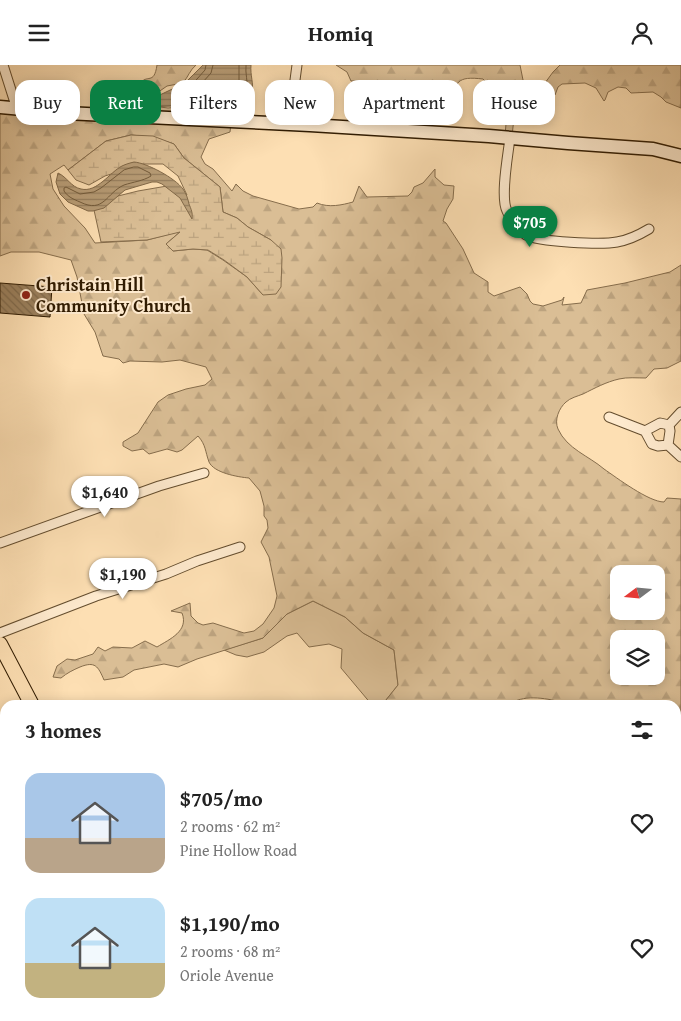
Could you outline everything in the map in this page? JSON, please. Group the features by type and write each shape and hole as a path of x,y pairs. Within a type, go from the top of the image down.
{"main road":[{"path":"0,107 15,109"},
{"path":"80,114 265,123"},
{"path":"308,125 653,149 681,156"},
{"path":"0,644 29,700"}],"street":[{"path":"4,65 15,102"},
{"path":"295,80 297,65"},
{"path":"510,138 504,190 506,210 525,235 543,239 606,244 637,236 649,229"},
{"path":"669,425 681,412"},
{"path":"609,417 646,431 652,443 658,446 668,445 681,457"},
{"path":"646,431 660,423 669,425"},
{"path":"668,445 669,425"},
{"path":"0,543 159,486 204,473"},
{"path":"0,633 96,596 166,574 197,561 240,547"}],"green space":[{"path":"157,65 196,65 185,80 171,80 171,85 161,90 161,80 145,79 154,75"},
{"path":"336,65 520,65 523,80 468,78 463,80 351,80 347,72"},
{"path":"560,65 681,65 681,108 666,102 653,92 631,93 626,88 618,87 608,92 604,101 596,88 585,83 562,84 558,87 555,95 555,80 547,80"},
{"path":"161,107 171,108 171,125 231,125 230,132 209,139 201,157 205,164 213,169 232,191 236,184 243,191 253,196 299,209 313,207 317,203 335,205 353,202 359,186 367,197 408,196 414,187 423,183 435,169 435,177 444,185 454,186 453,199 443,221 463,249 474,273 488,282 488,292 494,296 520,287 533,304 543,306 562,300 564,297 562,305 581,303 587,290 670,272 681,265 681,361 667,368 654,369 646,378 614,380 572,398 561,407 557,426 562,436 573,447 633,489 658,501 664,502 667,498 681,499 681,700 552,700 527,698 518,700 386,700 398,685 394,650 363,633 345,617 313,601 287,614 263,638 178,667 164,664 134,670 123,677 104,680 98,668 93,665 85,665 61,678 53,677 57,666 67,659 75,660 93,654 98,647 105,651 113,647 132,648 145,641 157,647 177,634 183,625 182,613 171,611 190,603 191,616 198,623 203,625 213,623 244,633 254,631 263,624 274,608 277,596 269,557 261,542 268,528 267,520 264,516 264,506 260,491 249,478 227,474 212,466 204,445 198,436 177,452 167,449 149,454 143,449 132,451 123,446 123,442 138,433 158,402 168,395 205,385 212,379 206,367 180,360 162,362 130,361 123,363 119,359 103,356 95,332 84,314 77,277 71,260 39,252 11,252 0,256 0,108 15,109 15,125 80,125 80,113 90,113 90,125 161,125","holes":["131,135 153,137 174,144 184,158 220,187 223,212 237,218 248,227 271,240 263,295 247,277 207,250 173,251 166,244 181,231 147,240 95,243 85,228 64,206 53,189 50,174 64,165 68,170 106,141"]},
{"path":"506,125 513,125 512,136 505,135"},
{"path":"131,135 153,136 174,144 184,158 220,187 223,212 237,218 248,227 271,240 281,249 281,287 276,294 263,295 247,277 208,250 173,251 166,244 180,232 147,240 101,242 94,210 106,199 167,186 187,195 178,176 163,164 142,164 105,176 89,185 76,180 68,170 106,141"},
{"path":"313,601 345,617 363,633 394,650 398,685 386,700 368,700 341,668 342,649 329,644 309,647 297,633 287,636 264,652 247,657 224,650 263,638 287,614"}],"water":[{"path":"203,65 251,65 252,80 188,80"},
{"path":"171,90 171,106 161,106 161,94"},
{"path":"134,162 153,168 179,185 187,196 192,211 192,219 180,198 157,182 125,190 104,208 93,211 88,211 68,202 60,194 56,182 58,173 74,186 87,189 98,185 122,166"}],"building":[{"name":"Christain Hill Community Church","path":"0,283 52,287 50,317 0,313"}],"place":[{"name":"Christain Hill Community Church","path":"26,295"}]}
